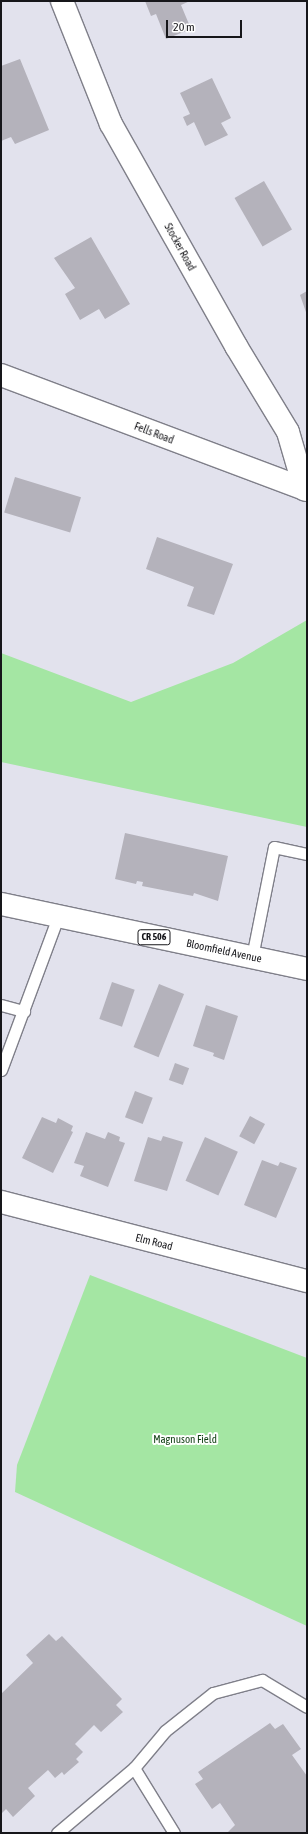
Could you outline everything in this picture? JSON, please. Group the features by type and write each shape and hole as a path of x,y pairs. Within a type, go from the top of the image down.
{"street":[{"name":"Stocker Road","path":"62,1 111,124 236,346 288,432 306,490"},
{"name":"Fells Road","path":"1,375 306,490"},
{"name":"Bloomfield Avenue","path":"1,904 307,969"},
{"name":"Elm Road","path":"1,1202 307,1281"}],"lane":[{"path":"252,957 274,847 307,854"},
{"path":"1,1070 58,916"},
{"path":"1,1005 24,1011"},
{"path":"57,1833 134,1768 165,1731 213,1693 262,1680 307,1707"},
{"path":"134,1768 174,1833"}],"green space":[{"path":"307,620 307,827 1,762 1,653 131,702 233,663"},
{"name":"Magnuson Field","path":"90,1275 307,1358 307,1626 15,1492 17,1465"}],"building":[{"path":"145,1 190,1 181,5 191,29 166,39 156,14 151,16"},
{"path":"20,59 49,130 15,144 11,137 1,141 1,66"},
{"path":"212,78 231,118 221,123 228,135 205,146 194,122 187,126 183,117 190,114 180,93"},
{"path":"264,181 292,229 263,246 235,198"},
{"path":"91,237 130,304 105,319 99,309 80,320 65,294 75,288 54,258"},
{"path":"307,291 307,315 300,295"},
{"path":"15,477 81,497 70,533 4,512"},
{"path":"157,537 233,564 214,615 187,606 194,587 146,569"},
{"path":"125,833 228,856 218,901 194,893 193,896 142,886 143,882 137,881 136,884 115,879"},
{"path":"112,982 135,990 122,1027 99,1019"},
{"path":"159,984 184,994 159,1057 134,1047"},
{"path":"206,1005 238,1016 224,1060 213,1056 214,1053 193,1046"},
{"path":"175,1063 189,1068 183,1085 169,1080"},
{"path":"135,1091 153,1098 143,1124 125,1117"},
{"path":"250,1116 265,1124 254,1144 239,1136"},
{"path":"42,1117 56,1123 58,1118 73,1126 71,1131 73,1132 53,1173 22,1158"},
{"path":"86,1132 105,1139 108,1132 120,1137 119,1141 125,1143 108,1187 80,1176 84,1166 74,1163"},
{"path":"163,1136 183,1142 167,1191 134,1181 148,1137 161,1141"},
{"path":"205,1137 238,1152 218,1195 185,1181"},
{"path":"262,1160 278,1166 280,1162 297,1168 276,1218 244,1205"},
{"path":"49,1634 56,1641 62,1636 122,1699 116,1705 123,1712 101,1732 94,1725 75,1744 83,1752 76,1759 79,1762 64,1775 62,1772 55,1778 48,1770 28,1788 35,1796 13,1817 6,1809 1,1814 1,1694 33,1663 26,1655"},
{"path":"270,1723 275,1729 283,1724 301,1749 292,1755 307,1776 307,1833 227,1833 235,1825 220,1803 212,1809 195,1784 203,1779 198,1772"}]}
